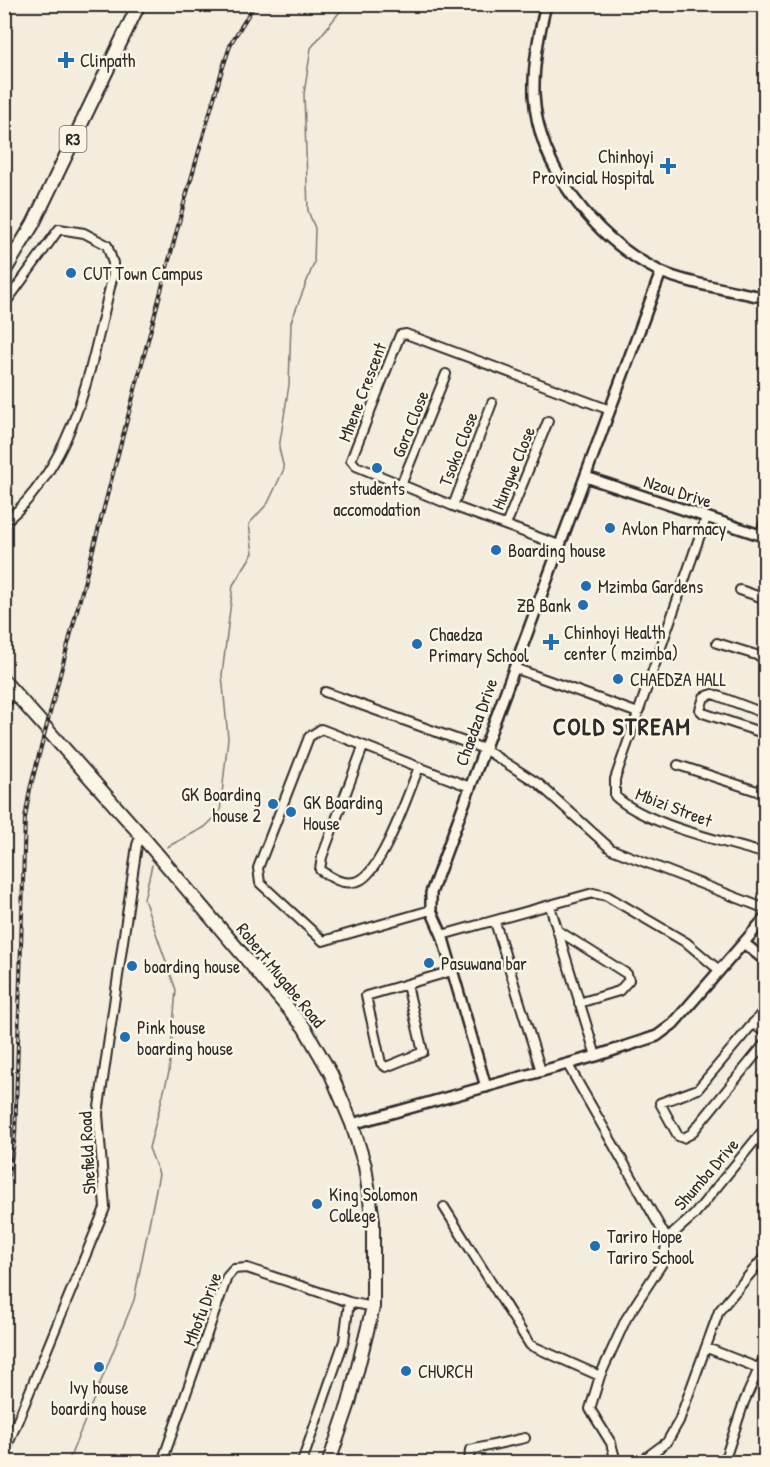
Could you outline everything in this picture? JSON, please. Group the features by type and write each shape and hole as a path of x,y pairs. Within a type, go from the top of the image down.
{"main road":[{"name":"R3","path":"4,272 33,224 139,4"},
{"name":"Robert Mugabe Road","path":"4,681 141,835 304,1027 331,1074 352,1124 365,1166 373,1221 373,1307 349,1403 329,1462"}],"street":[{"path":"546,4 537,42 534,96 541,133 564,183 583,212 615,243 661,272 765,298"},
{"path":"4,306 59,229 84,233 107,245 113,263 113,274 78,416 52,470 4,523"},
{"name":"Chaedza Drive","path":"431,910 431,893 661,272"},
{"name":"Mhene Crescent","path":"559,545 453,506 356,466 351,460 400,335 406,334 610,410"},
{"name":"Gora Close","path":"401,484 446,374"},
{"name":"Tsoko Close","path":"453,506 492,403"},
{"name":"Hungwe Close","path":"506,525 548,421"},
{"name":"Nzou Drive","path":"586,477 763,536"},
{"name":"Mbizi Street","path":"705,518 615,779 615,796 627,808 683,829 765,854"},
{"path":"763,536 765,518"},
{"path":"740,590 765,599"},
{"path":"717,643 765,658"},
{"path":"514,668 638,713"},
{"path":"325,692 484,749 539,784 611,849 765,909"},
{"path":"4,704 15,693"},
{"path":"765,714 713,694 704,697 700,710 765,734"},
{"path":"470,787 321,729 309,737 258,868 261,882 323,941 431,910 442,935 486,1087"},
{"path":"363,747 322,857 320,870 338,882 358,881 373,868 419,767"},
{"path":"678,765 765,794"},
{"name":"Shefield Road","path":"4,1454 105,1208 98,1114 137,845 141,835"},
{"path":"442,935 593,894 607,896 687,943 719,970"},
{"path":"549,906 596,1056"},
{"path":"352,1124 568,1065 657,1036 673,1024 719,970 745,944 765,917"},
{"path":"495,922 541,1071"},
{"path":"557,930 627,974 629,980 619,991 579,1003"},
{"path":"745,944 765,960"},
{"path":"407,985 423,1052 386,1067 381,1063 366,996 452,971"},
{"path":"765,1008 698,1089 660,1102 678,1136 683,1138 691,1134 765,1042"},
{"path":"753,1023 765,1034"},
{"path":"568,1065 667,1239 663,1262 626,1319 600,1376 590,1409 611,1443 616,1462"},
{"name":"Shumba Drive","path":"667,1239 694,1215 765,1127"},
{"path":"444,1207 530,1345 600,1376"},
{"path":"640,1462 667,1442 679,1421 719,1311 765,1255"},
{"name":"Mhofu Drive","path":"162,1462 227,1277 234,1269 247,1268 349,1302 373,1307"},
{"path":"302,1462 344,1341 349,1302"},
{"path":"707,1348 758,1368"},
{"path":"724,1462 765,1353"},
{"path":"468,1462 470,1450 525,1438"}],"waterway":[{"path":"167,847 205,827 220,812 228,738 222,675 233,585 253,553 249,524 268,503 284,469 279,448 289,385 291,322 314,263 315,228 308,211 304,94 311,48 346,4"},
{"path":"68,1462 134,1300 159,1174 149,1148 169,1072 176,990 144,899 152,865"}],"railway":[{"path":"4,1201 15,1137 25,818 30,789 183,207 222,70 231,43 255,4"}],"place":[{"name":"Clinpath","path":"66,60"},
{"name":"Chinhoyi Provincial Hospital","path":"668,166"},
{"name":"CUT Town Campus","path":"71,273"},
{"name":"students accomodation","path":"377,468"},
{"name":"Avlon Pharmacy","path":"610,528"},
{"name":"Boarding house","path":"496,550"},
{"name":"Mzimba Gardens","path":"586,586"},
{"name":"ZB Bank","path":"583,605"},
{"name":"Chinhoyi Health center ( mzimba)","path":"551,642"},
{"name":"Chaedza Primary School","path":"417,644"},
{"name":"CHAEDZA HALL","path":"618,679"},
{"name":"GK Boarding house 2","path":"273,804"},
{"name":"GK Boarding House","path":"291,812"},
{"name":"Pasuwana bar","path":"429,963"},
{"name":"boarding house","path":"132,966"},
{"name":"Pink house boarding house","path":"125,1037"},
{"name":"King Solomon College","path":"317,1204"},
{"name":"Tariro Hope Tariro School","path":"595,1246"},
{"name":"Ivy house boarding house","path":"99,1367"},
{"name":"CHURCH","path":"406,1371"}],"district":[{"name":"COLD STREAM","path":"622,726"}]}
